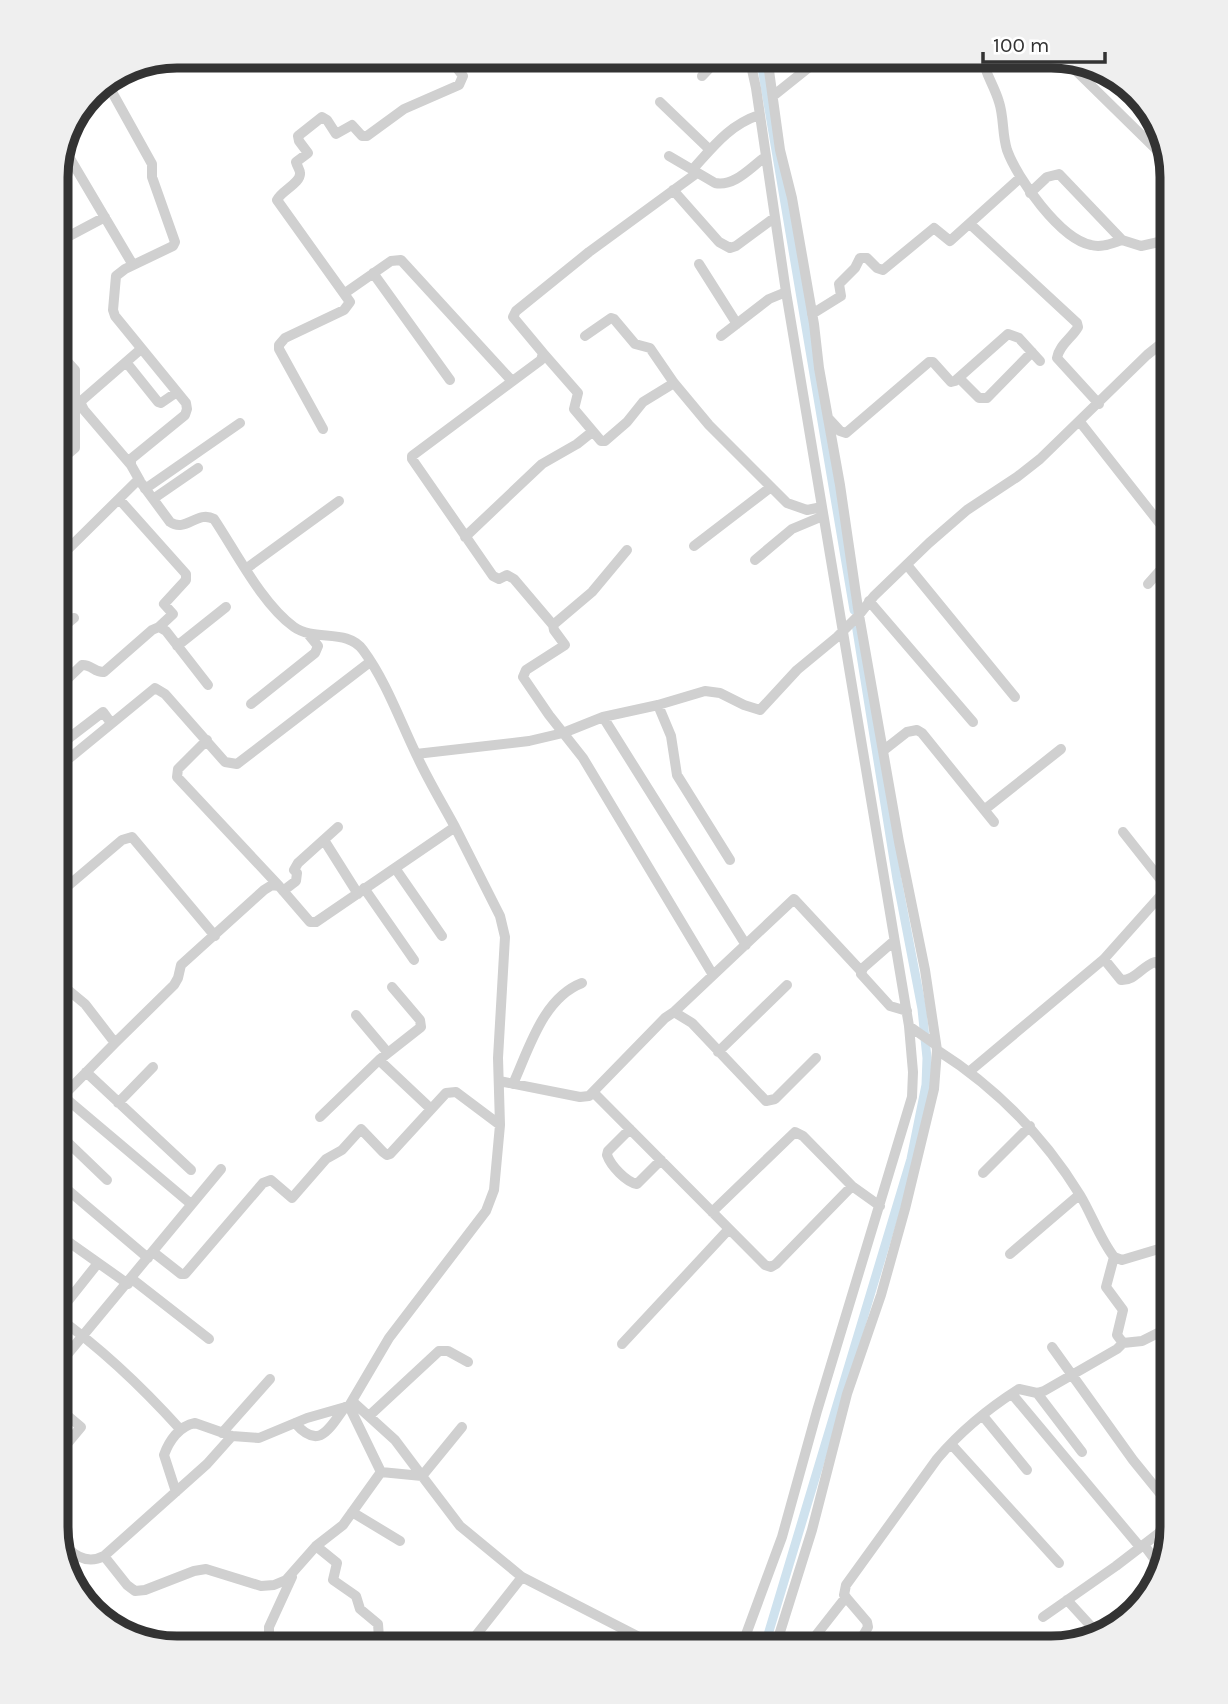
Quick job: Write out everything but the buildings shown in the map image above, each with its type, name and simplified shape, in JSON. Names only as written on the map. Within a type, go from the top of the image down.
[{"type":"street","points":[[323,429],[279,345],[285,338],[344,310],[350,302],[277,200],[280,194],[298,180],[300,173],[296,162],[308,153],[298,136],[322,117],[336,134],[352,125],[362,136],[367,136],[404,109],[460,85],[463,76],[457,68]]},
{"type":"street","points":[[702,76],[710,68]]},
{"type":"street","points":[[745,1636],[782,1537],[817,1411],[912,1097],[913,1072],[911,1028],[842,631],[752,68]]},
{"type":"street","points":[[769,68],[780,150],[792,198],[812,314],[859,615],[935,1046],[934,1089],[901,1221],[881,1295],[847,1394],[812,1530],[779,1636]]},
{"type":"street","points":[[773,96],[808,68]]},
{"type":"street","points":[[984,68],[999,100],[1006,146],[1030,193],[1062,228],[1089,245],[1104,246],[1122,240]]},
{"type":"street","points":[[1077,72],[1156,149]]},
{"type":"street","points":[[111,91],[152,164],[152,177],[175,242],[173,246],[116,276],[113,310],[141,349],[187,403],[185,415],[136,453],[131,459],[131,465]]},
{"type":"street","points":[[660,102],[710,150]]},
{"type":"street","points":[[674,383],[643,402],[627,422],[605,441],[601,441],[574,409],[578,393],[513,317],[516,311],[589,252],[673,190],[694,171],[732,127],[759,115]]},
{"type":"street","points":[[669,156],[715,183],[722,184],[732,182],[765,157]]},
{"type":"street","points":[[69,163],[133,265]]},
{"type":"street","points":[[1030,193],[1047,177],[1059,174],[1122,240],[1141,246],[1160,242]]},
{"type":"street","points":[[812,314],[841,296],[839,284],[855,268],[860,258],[867,258],[883,270],[934,229],[950,241],[1020,178]]},
{"type":"street","points":[[673,190],[719,242],[730,248],[774,218]]},
{"type":"street","points":[[68,236],[104,217]]},
{"type":"street","points":[[970,224],[1077,323],[1076,331],[1059,350],[1057,358],[1099,404]]},
{"type":"street","points":[[345,293],[391,261],[401,260],[512,381]]},
{"type":"street","points":[[699,264],[737,324]]},
{"type":"street","points":[[373,273],[450,380]]},
{"type":"street","points":[[721,336],[769,299],[786,292]]},
{"type":"street","points":[[585,336],[611,318],[614,319],[635,344],[650,348],[674,383],[727,446],[788,503],[800,509],[823,512]]},
{"type":"street","points":[[828,418],[842,432],[851,430],[929,362],[933,362],[951,382],[1008,334],[1019,338],[1040,361]]},
{"type":"street","points":[[416,754],[529,741],[563,733],[603,717],[712,690],[752,709],[760,710],[797,670],[859,615],[869,601],[967,510],[1017,477],[1080,422],[1126,374],[1160,345]]},
{"type":"street","points":[[141,349],[83,397],[80,405],[131,465],[170,522],[181,526],[202,516],[214,519],[247,568],[295,628],[309,634],[345,637],[355,641],[363,649],[500,916],[505,937],[498,1058],[500,1125],[494,1190],[486,1211],[389,1338],[349,1405],[321,1435],[308,1436],[295,1423]]},
{"type":"street","points":[[959,378],[979,398],[988,398],[1032,352]]},
{"type":"street","points":[[543,353],[541,360],[412,456],[412,459],[493,576],[499,579],[507,575],[514,579],[553,625],[565,645],[526,670],[523,677],[583,758],[713,975]]},
{"type":"street","points":[[68,362],[75,370],[75,448],[68,454]]},
{"type":"street","points":[[126,362],[158,402],[161,403],[177,392]]},
{"type":"street","points":[[1080,422],[1160,524]]},
{"type":"street","points":[[143,485],[240,424]]},
{"type":"street","points":[[465,537],[542,464],[592,432]]},
{"type":"street","points":[[153,499],[198,468]]},
{"type":"street","points":[[68,549],[135,482],[143,485]]},
{"type":"street","points":[[694,546],[771,487]]},
{"type":"street","points":[[68,677],[82,665],[88,665],[99,673],[104,672],[152,630],[159,627],[173,614],[164,604],[186,580],[186,575],[119,499]]},
{"type":"street","points":[[247,568],[339,501]]},
{"type":"street","points":[[755,560],[792,529],[823,512]]},
{"type":"street","points":[[553,625],[592,592],[627,550]]},
{"type":"street","points":[[907,565],[1015,697]]},
{"type":"street","points":[[1148,584],[1160,570]]},
{"type":"street","points":[[869,601],[973,722]]},
{"type":"street","points":[[177,646],[226,607]]},
{"type":"street","points":[[68,623],[74,618]]},
{"type":"street","points":[[159,627],[166,631],[208,685]]},
{"type":"street","points":[[251,704],[315,653],[318,646],[309,634]]},
{"type":"street","points":[[68,759],[155,688],[165,694],[225,762],[237,764],[370,662]]},
{"type":"street","points":[[658,705],[671,736],[677,775],[730,860]]},
{"type":"street","points":[[68,739],[103,712],[111,723]]},
{"type":"street","points":[[603,717],[746,945]]},
{"type":"street","points":[[884,750],[907,732],[917,730],[994,822]]},
{"type":"street","points":[[207,740],[178,769],[177,777],[310,922],[325,918],[455,827]]},
{"type":"street","points":[[984,810],[1061,749]]},
{"type":"street","points":[[281,889],[296,881],[295,870],[298,863],[338,827]]},
{"type":"street","points":[[1123,832],[1160,875]]},
{"type":"street","points":[[68,886],[122,839],[132,837],[215,936]]},
{"type":"street","points":[[324,840],[414,960]]},
{"type":"street","points":[[395,868],[442,936]]},
{"type":"street","points":[[68,1091],[174,985],[181,965],[264,890],[272,885],[281,889]]},
{"type":"street","points":[[970,1071],[1104,959],[1160,898]]},
{"type":"street","points":[[499,1081],[580,1097],[594,1093],[665,1018],[794,899],[861,971],[862,977],[884,1001],[896,1010],[906,1011]]},
{"type":"street","points":[[861,971],[894,941]]},
{"type":"street","points":[[1104,959],[1121,980],[1132,978],[1149,964],[1155,962],[1160,966]]},
{"type":"street","points":[[513,1084],[539,1027],[552,1006],[574,986],[582,983]]},
{"type":"street","points":[[718,1052],[787,985]]},
{"type":"street","points":[[320,1117],[384,1057],[418,1030],[421,1024],[392,987]]},
{"type":"street","points":[[68,990],[85,1004],[115,1043]]},
{"type":"street","points":[[674,1012],[692,1023],[766,1101],[775,1099],[816,1058]]},
{"type":"street","points":[[356,1015],[384,1057],[431,1109]]},
{"type":"street","points":[[911,1028],[990,1087],[1030,1126],[1044,1142],[1079,1195],[1114,1257],[1122,1260],[1160,1249]]},
{"type":"street","points":[[118,1103],[153,1067]]},
{"type":"street","points":[[86,1072],[191,1170]]},
{"type":"street","points":[[68,1191],[151,1255],[185,1274],[263,1183],[271,1180],[292,1198],[326,1159],[342,1150],[361,1129],[387,1155],[446,1093],[452,1091],[500,1125]]},
{"type":"street","points":[[594,1093],[758,1259],[771,1267],[852,1186]]},
{"type":"street","points":[[68,1105],[191,1204]]},
{"type":"street","points":[[983,1174],[1030,1126]]},
{"type":"street","points":[[630,1129],[608,1151],[610,1162],[629,1181],[637,1184],[661,1160]]},
{"type":"street","points":[[712,1212],[795,1132],[803,1136],[852,1186],[880,1206]]},
{"type":"street","points":[[68,1143],[107,1180]]},
{"type":"street","points":[[68,1353],[130,1282],[221,1169]]},
{"type":"street","points":[[1010,1254],[1079,1195]]},
{"type":"street","points":[[622,1344],[729,1229]]},
{"type":"street","points":[[68,1242],[209,1339]]},
{"type":"street","points":[[1114,1257],[1105,1287],[1123,1310],[1117,1335],[1122,1343]]},
{"type":"street","points":[[68,1301],[98,1263]]},
{"type":"street","points":[[68,1324],[83,1335],[158,1405],[180,1429]]},
{"type":"street","points":[[1037,1393],[1072,1376],[1117,1349],[1122,1343],[1142,1341],[1160,1332]]},
{"type":"street","points":[[1052,1347],[1160,1493]]},
{"type":"street","points":[[369,1416],[439,1351],[449,1351],[468,1362]]},
{"type":"street","points":[[71,1550],[86,1560],[96,1560],[104,1556],[207,1464],[270,1379]]},
{"type":"street","points":[[863,1636],[868,1627],[867,1622],[846,1597],[846,1585],[937,1459],[983,1416],[1012,1394],[1026,1389],[1037,1393],[1082,1452]]},
{"type":"street","points":[[1012,1394],[1154,1560]]},
{"type":"street","points":[[349,1405],[381,1472]]},
{"type":"street","points":[[176,1492],[164,1455],[180,1429],[195,1423],[227,1434],[259,1438],[349,1405],[369,1416],[406,1452],[460,1526],[522,1577],[637,1636]]},
{"type":"street","points":[[68,1416],[81,1427],[68,1443]]},
{"type":"street","points":[[983,1416],[1027,1470]]},
{"type":"street","points":[[422,1476],[462,1427]]},
{"type":"street","points":[[951,1444],[1059,1563]]},
{"type":"street","points":[[381,1472],[422,1476]]},
{"type":"street","points":[[104,1556],[127,1586],[135,1591],[206,1569],[261,1586],[274,1586],[286,1580],[316,1546],[343,1525],[381,1472]]},
{"type":"street","points":[[352,1512],[400,1541]]},
{"type":"street","points":[[1043,1617],[1160,1533]]},
{"type":"street","points":[[316,1546],[337,1563],[333,1580],[356,1596],[360,1609],[378,1624],[379,1636]]},
{"type":"street","points":[[269,1636],[269,1626],[295,1570]]},
{"type":"street","points":[[475,1636],[522,1577]]},
{"type":"street","points":[[815,1636],[846,1597]]},
{"type":"street","points":[[1067,1600],[1092,1627]]},
{"type":"waterway","points":[[762,68],[854,610]]},
{"type":"waterway","points":[[768,1636],[911,1159],[926,1085],[927,1058],[922,1009],[897,879],[856,624]]}]
